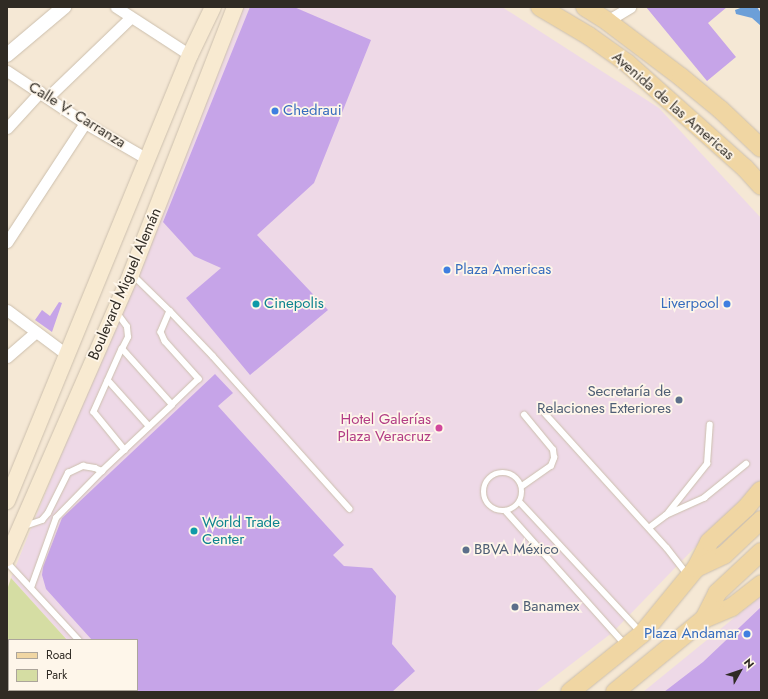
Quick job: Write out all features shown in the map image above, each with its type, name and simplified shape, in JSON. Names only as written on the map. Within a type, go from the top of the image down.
[{"type":"main road","name":"Boulevard Miguel Alemán","points":[[7,501],[10,485],[190,55],[213,7]]},
{"type":"main road","name":"Boulevard Miguel Alemán","points":[[7,558],[131,274],[235,7]]},
{"type":"main road","name":"Avenida de las Americas","points":[[540,7],[589,36],[627,63],[745,168],[761,186]]},
{"type":"main road","name":"Avenida de las Americas","points":[[588,8],[681,77],[721,110],[761,148]]},
{"type":"main road","points":[[665,97],[681,77]]},
{"type":"main road","points":[[570,692],[642,634],[693,572],[709,542],[746,508],[761,490]]},
{"type":"main road","points":[[693,572],[724,555],[761,520]]},
{"type":"main road","points":[[704,620],[717,593],[761,552]]},
{"type":"main road","points":[[615,692],[704,620],[732,607],[761,584]]},
{"type":"street","points":[[7,55],[64,7]]},
{"type":"street","points":[[116,7],[190,55]]},
{"type":"street","points":[[607,21],[630,7]]},
{"type":"street","points":[[7,128],[131,17]]},
{"type":"street","name":"Calle V. Carranza","points":[[7,71],[85,123],[147,159]]},
{"type":"street","points":[[7,242],[85,123]]},
{"type":"street","points":[[7,310],[35,333],[66,354]]},
{"type":"street","points":[[7,357],[35,333]]},
{"type":"lane","points":[[131,274],[170,311],[350,509]]},
{"type":"lane","points":[[115,311],[127,327],[128,337],[94,412],[125,450]]},
{"type":"lane","points":[[31,588],[56,518],[102,471],[199,379],[165,341],[161,332],[170,311]]},
{"type":"lane","points":[[122,349],[172,405]]},
{"type":"lane","points":[[108,380],[149,426]]},
{"type":"lane","points":[[544,412],[649,528],[693,572]]},
{"type":"lane","points":[[522,486],[551,466],[554,458],[553,450],[524,415]]},
{"type":"lane","points":[[666,515],[707,464],[710,425]]},
{"type":"lane","points":[[649,528],[666,515],[704,498],[746,464]]},
{"type":"lane","points":[[21,527],[42,520],[48,513],[68,473],[83,466],[102,471]]},
{"type":"lane","points":[[506,473],[516,478],[522,486],[523,492],[520,502],[516,507],[506,511],[496,510],[487,503],[484,492],[487,482],[495,475],[506,473]]},
{"type":"lane","points":[[520,502],[642,634]]},
{"type":"lane","points":[[506,511],[627,647]]},
{"type":"lane","points":[[7,562],[78,639]]},
{"type":"shaded area","points":[[242,7],[502,7],[659,108],[761,218],[761,479],[613,632],[535,692],[113,692],[138,691],[138,639],[66,639],[11,578]]},
{"type":"shaded area","name":"Plaza Andamar","points":[[761,596],[761,692],[643,692]]},
{"type":"green space","points":[[11,578],[66,639],[8,639],[8,691],[113,692],[7,692],[7,590]]},
{"type":"water","points":[[743,7],[757,7],[761,13],[761,26],[752,18],[736,14],[735,10]]},
{"type":"building","name":"Chedraui","points":[[250,7],[294,7],[371,40],[314,183],[257,235],[328,310],[250,375],[186,298],[221,268],[194,256],[163,222]]},
{"type":"building","points":[[646,7],[727,7],[708,23],[736,57],[707,81]]},
{"type":"building","points":[[59,302],[62,303],[52,332],[35,320],[42,310],[50,316]]},
{"type":"building","name":"World Trade Center","points":[[215,374],[233,393],[218,406],[344,545],[333,555],[344,566],[372,568],[396,596],[392,644],[415,671],[392,692],[137,692],[138,639],[91,639],[46,589],[42,575],[43,567],[62,518]]},
{"type":"building","name":"Plaza Andamar","points":[[761,607],[761,692],[664,692],[703,662]]},
{"type":"place","name":"Chedraui","points":[[275,111]]},
{"type":"place","name":"Plaza Americas","points":[[447,270]]},
{"type":"place","name":"Cinepolis","points":[[256,304]]},
{"type":"place","name":"Liverpool","points":[[727,304]]},
{"type":"place","name":"Secretaría de Relaciones Exteriores","points":[[679,400]]},
{"type":"place","name":"Hotel Galerías Plaza Veracruz","points":[[439,428]]},
{"type":"place","name":"World Trade Center","points":[[194,531]]},
{"type":"place","name":"BBVA México","points":[[466,550]]},
{"type":"place","name":"Banamex","points":[[515,607]]},
{"type":"place","name":"Plaza Andamar","points":[[747,634]]}]
